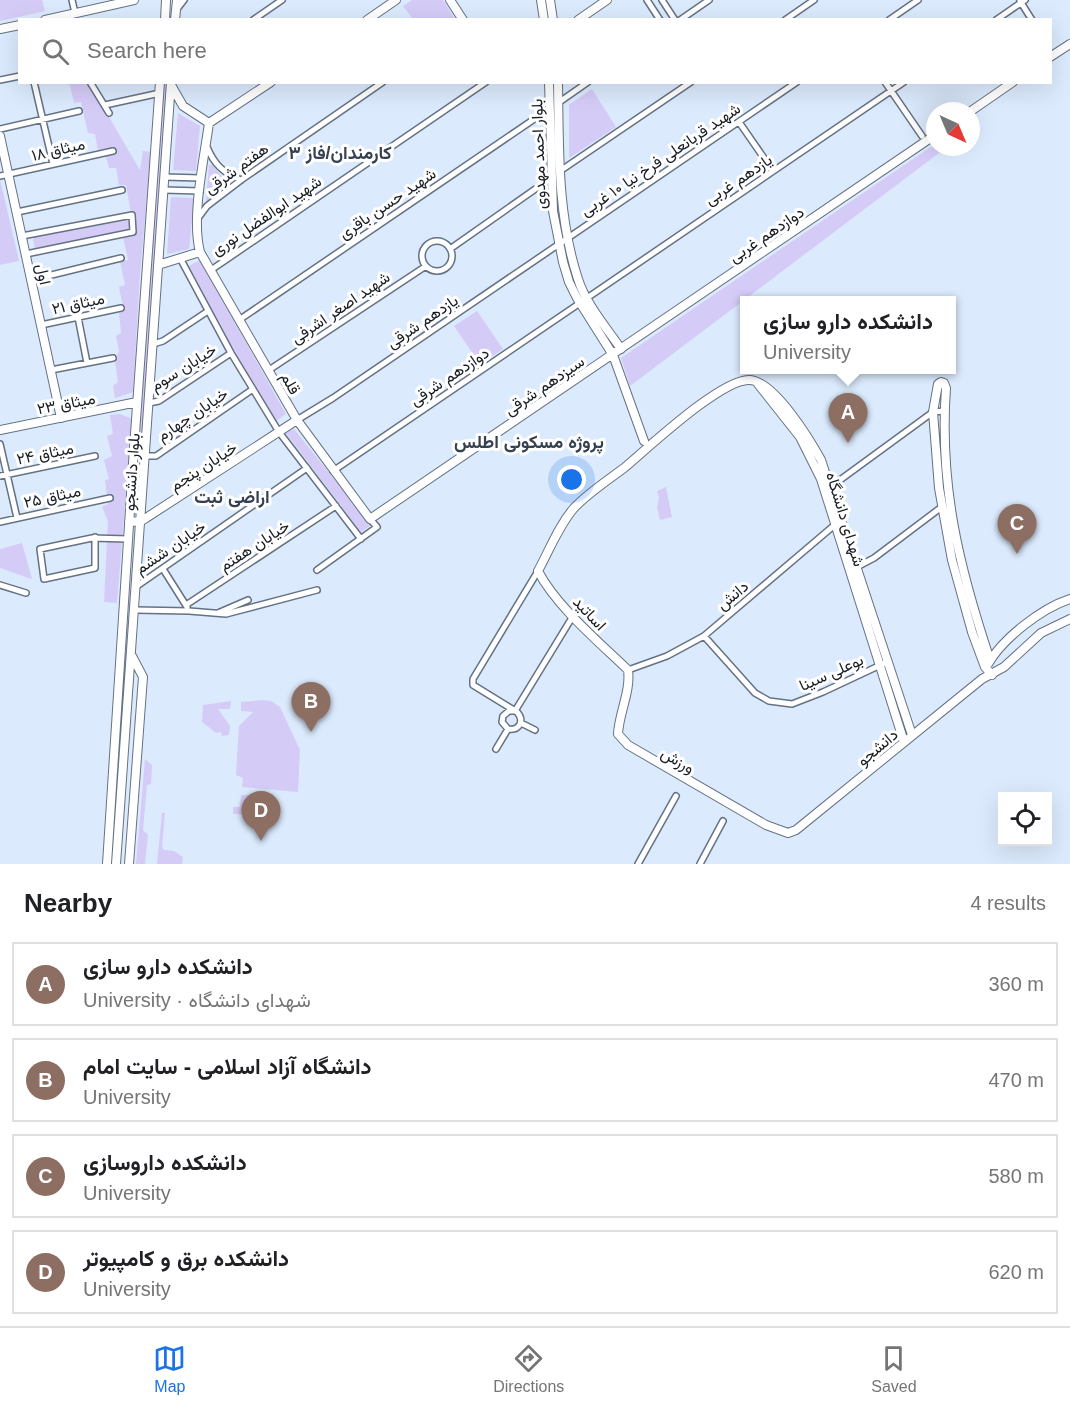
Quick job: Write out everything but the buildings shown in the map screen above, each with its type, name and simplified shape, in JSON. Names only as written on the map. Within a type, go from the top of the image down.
[{"type":"street","points":[[72,0],[75,13]]},
{"type":"street","points":[[54,18],[134,0]]},
{"type":"street","points":[[165,18],[166,0]]},
{"type":"street","points":[[176,18],[177,0]]},
{"type":"street","points":[[176,10],[184,0]]},
{"type":"street","points":[[256,18],[282,0]]},
{"type":"street","points":[[370,18],[396,0]]},
{"type":"street","points":[[450,0],[462,18]]},
{"type":"street","points":[[541,0],[544,18]]},
{"type":"street","points":[[550,0],[553,18]]},
{"type":"street","points":[[647,0],[659,18]]},
{"type":"street","points":[[662,0],[674,18]]},
{"type":"street","points":[[684,18],[709,0]]},
{"type":"street","points":[[788,18],[814,0]]},
{"type":"street","points":[[892,18],[918,0]]},
{"type":"street","points":[[581,18],[604,1]]},
{"type":"street","points":[[999,18],[1022,1],[1031,18]]},
{"type":"street","points":[[0,29],[18,25]]},
{"type":"street","points":[[1052,52],[1070,44]]},
{"type":"street","points":[[0,80],[18,76]]},
{"type":"street","points":[[34,84],[52,164]]},
{"type":"street","points":[[91,84],[109,113]]},
{"type":"street","name":"بلوار دانشجو","points":[[107,864],[160,84]]},
{"type":"street","name":"بلوار دانشجو","points":[[116,864],[171,84]]},
{"type":"street","points":[[172,84],[183,106],[209,123]]},
{"type":"street","points":[[158,265],[200,252],[197,240],[198,218],[209,123],[268,84]]},
{"type":"street","name":"هفتم شرقی","points":[[198,218],[207,206],[240,180],[380,84]]},
{"type":"street","name":"شهید ابوالفضل نوری","points":[[211,270],[483,84]]},
{"type":"street","name":"بلوار احمد مهدوی","points":[[549,84],[553,211],[569,282],[613,355],[644,441]]},
{"type":"street","name":"بلوار احمد مهدوی","points":[[558,84],[562,210],[568,238],[578,279],[621,349]]},
{"type":"street","points":[[558,103],[585,84]]},
{"type":"street","points":[[560,171],[688,84]]},
{"type":"street","name":"شهید قربانعلی فرخ نیا ۱۰ غربی","points":[[560,243],[794,84]]},
{"type":"street","points":[[886,84],[922,136]]},
{"type":"street","name":"یازدهم غربی","points":[[588,298],[901,84]]},
{"type":"street","points":[[980,105],[1010,84]]},
{"type":"street","points":[[105,105],[160,93]]},
{"type":"street","name":"شهید حسن باقری","points":[[240,320],[549,109]]},
{"type":"street","points":[[0,129],[79,111]]},
{"type":"street","points":[[739,122],[773,171]]},
{"type":"street","name":"اول","points":[[0,136],[4,175],[22,236],[61,418]]},
{"type":"street","name":"دوازدهم غربی","points":[[613,355],[926,141]]},
{"type":"street","points":[[206,145],[221,170],[240,180]]},
{"type":"street","name":"میثاق ۱۸","points":[[4,175],[113,151]]},
{"type":"street","points":[[165,177],[201,178]]},
{"type":"street","points":[[450,249],[551,178]]},
{"type":"street","points":[[16,212],[122,190]]},
{"type":"street","points":[[164,190],[200,191]]},
{"type":"street","points":[[22,236],[132,215],[133,232],[26,254]]},
{"type":"street","points":[[441,242],[450,249],[451,260],[447,266],[436,270],[426,266],[423,251],[430,243],[441,242]]},
{"type":"street","name":"یازدهم شرقی","points":[[297,420],[560,243]]},
{"type":"street","name":"قلم","points":[[200,252],[297,420],[370,519]]},
{"type":"street","points":[[31,280],[121,258]]},
{"type":"street","points":[[180,258],[231,352],[279,432],[361,539]]},
{"type":"street","name":"شهید اصغر اشرفی","points":[[268,370],[426,266]]},
{"type":"street","name":"دوازدهم شرقی","points":[[333,471],[580,303]]},
{"type":"street","name":"میثاق ۲۱","points":[[41,325],[121,308]]},
{"type":"street","points":[[153,344],[163,341],[208,311]]},
{"type":"street","points":[[78,317],[87,363]]},
{"type":"street","name":"خیابان سوم","points":[[149,403],[159,401],[231,352]]},
{"type":"street","name":"سیزدهم شرقی","points":[[370,519],[613,355]]},
{"type":"street","points":[[51,370],[113,358]]},
{"type":"street","name":"شهدای دانشگاه","points":[[538,571],[575,507],[716,394],[733,384],[750,380],[758,382],[800,437],[827,489],[852,568],[912,735]]},
{"type":"street","points":[[940,450],[933,412],[938,384],[941,382],[946,388],[939,489],[946,505],[952,560],[966,612],[992,675]]},
{"type":"street","name":"خیابان چهارم","points":[[145,456],[156,456],[253,389]]},
{"type":"street","name":"میثاق ۲۳","points":[[0,430],[137,402]]},
{"type":"street","points":[[827,489],[933,412],[944,411]]},
{"type":"street","name":"خیابان پنجم","points":[[141,521],[297,420]]},
{"type":"street","points":[[0,444],[17,518]]},
{"type":"street","name":"میثاق ۲۴","points":[[0,476],[95,456]]},
{"type":"street","name":"خیابان ششم","points":[[137,586],[307,468]]},
{"type":"street","name":"میثاق ۲۵","points":[[0,522],[110,498]]},
{"type":"street","points":[[852,568],[874,558],[946,505]]},
{"type":"street","name":"خیابان هفتم","points":[[188,608],[336,506]]},
{"type":"street","points":[[316,570],[377,527],[370,519]]},
{"type":"street","points":[[129,522],[141,521]]},
{"type":"street","name":"دانش","points":[[628,670],[667,656],[704,636],[837,523]]},
{"type":"street","points":[[95,537],[95,568],[44,579],[40,549],[95,537],[128,539]]},
{"type":"street","name":"شهدای دانشگاه","points":[[852,568],[879,666],[904,742]]},
{"type":"street","points":[[163,569],[188,608]]},
{"type":"street","points":[[515,711],[506,712],[503,717],[502,723],[508,729],[516,729],[521,723],[520,716],[515,711],[473,685],[473,679],[538,571]]},
{"type":"street","name":"اساتید","points":[[538,571],[573,616],[628,670]]},
{"type":"street","points":[[0,585],[26,593]]},
{"type":"street","points":[[135,610],[188,608],[225,614],[317,590]]},
{"type":"street","points":[[982,679],[988,664],[1020,629],[1049,608],[1070,599]]},
{"type":"street","points":[[216,613],[248,600]]},
{"type":"street","points":[[515,711],[573,616]]},
{"type":"street","points":[[982,679],[1004,667],[1041,633],[1070,619]]},
{"type":"street","points":[[122,628],[134,629]]},
{"type":"street","name":"بوعلی سینا","points":[[704,636],[755,693],[769,701],[792,704],[887,662]]},
{"type":"street","points":[[129,864],[143,676],[132,657]]},
{"type":"street","name":"ورزش","points":[[628,670],[629,679],[618,721],[618,734],[628,746],[766,825],[788,833]]},
{"type":"street","name":"دانشجو","points":[[788,833],[796,830],[982,679]]},
{"type":"street","points":[[521,723],[535,730]]},
{"type":"street","points":[[496,749],[508,729]]},
{"type":"street","points":[[638,864],[676,796]]},
{"type":"street","points":[[700,864],[723,821]]},
{"type":"shaded area","points":[[0,0],[42,0],[45,11],[0,21]]},
{"type":"shaded area","points":[[412,0],[443,0],[454,18],[412,18],[403,6]]},
{"type":"shaded area","points":[[66,84],[90,84],[140,170],[143,151],[151,152],[140,274],[133,392],[115,398],[113,386],[118,382],[115,361],[119,351],[116,336],[121,333],[119,313],[124,311],[119,287],[125,285],[120,262],[128,260],[123,237],[134,231],[126,185],[119,185],[116,168],[109,168],[104,149],[98,150],[95,134],[88,133],[81,102],[74,103],[70,85]]},
{"type":"shaded area","points":[[164,84],[167,84],[137,515],[134,515]]},
{"type":"shaded area","points":[[592,89],[616,127],[569,158],[569,105]]},
{"type":"shaded area","points":[[178,113],[200,126],[196,171],[173,170]]},
{"type":"shaded area","points":[[926,150],[926,156],[935,156],[749,296],[740,296],[740,303],[630,386],[621,358]]},
{"type":"shaded area","points":[[209,165],[212,165],[223,178],[231,182],[231,185],[208,202],[206,201]]},
{"type":"shaded area","points":[[0,179],[19,261],[0,265]]},
{"type":"shaded area","points":[[171,197],[194,198],[189,249],[167,254]]},
{"type":"shaded area","points":[[128,219],[131,229],[35,250],[33,237]]},
{"type":"shaded area","points":[[200,260],[286,414],[276,421],[257,392],[189,266]]},
{"type":"shaded area","points":[[477,311],[503,349],[480,364],[454,326]]},
{"type":"shaded area","points":[[120,414],[132,419],[117,603],[104,602],[108,521],[102,507],[108,504],[105,480],[109,479],[104,460],[112,456],[107,436],[113,434],[110,415]]},
{"type":"shaded area","points":[[294,429],[371,525],[361,532],[286,433]]},
{"type":"shaded area","points":[[666,487],[672,517],[660,520],[657,491]]},
{"type":"shaded area","points":[[22,543],[32,579],[0,568],[0,549]]},
{"type":"shaded area","points":[[231,701],[230,709],[218,709],[230,726],[229,735],[222,736],[221,732],[216,733],[202,722],[203,705]]},
{"type":"shaded area","points":[[271,701],[280,707],[300,750],[298,792],[242,787],[243,778],[236,775],[239,726],[253,712],[241,711],[241,702]]},
{"type":"shaded area","points":[[145,759],[152,765],[151,784],[147,785],[143,830],[148,835],[145,864],[136,864]]},
{"type":"shaded area","points":[[241,795],[257,796],[261,801],[262,810],[254,810],[253,815],[233,814],[233,807],[240,807]]},
{"type":"shaded area","points":[[162,813],[165,813],[162,847],[164,850],[174,851],[183,857],[182,864],[157,864]]},
{"type":"place","name":"دانشکده دارو سازی","points":[[848,443]]},
{"type":"place","name":"دانشکده داروسازی","points":[[1017,554]]},
{"type":"place","name":"دانشگاه آزاد اسلامی - سایت امام","points":[[311,732]]},
{"type":"place","name":"دانشکده برق و کامپیوتر","points":[[261,841]]},
{"type":"district","name":"کارمندان/فاز ۳","points":[[340,153]]},
{"type":"district","name":"پروژه مسکونی اطلس","points":[[529,442]]},
{"type":"district","name":"اراضی ثبت","points":[[232,497]]}]
